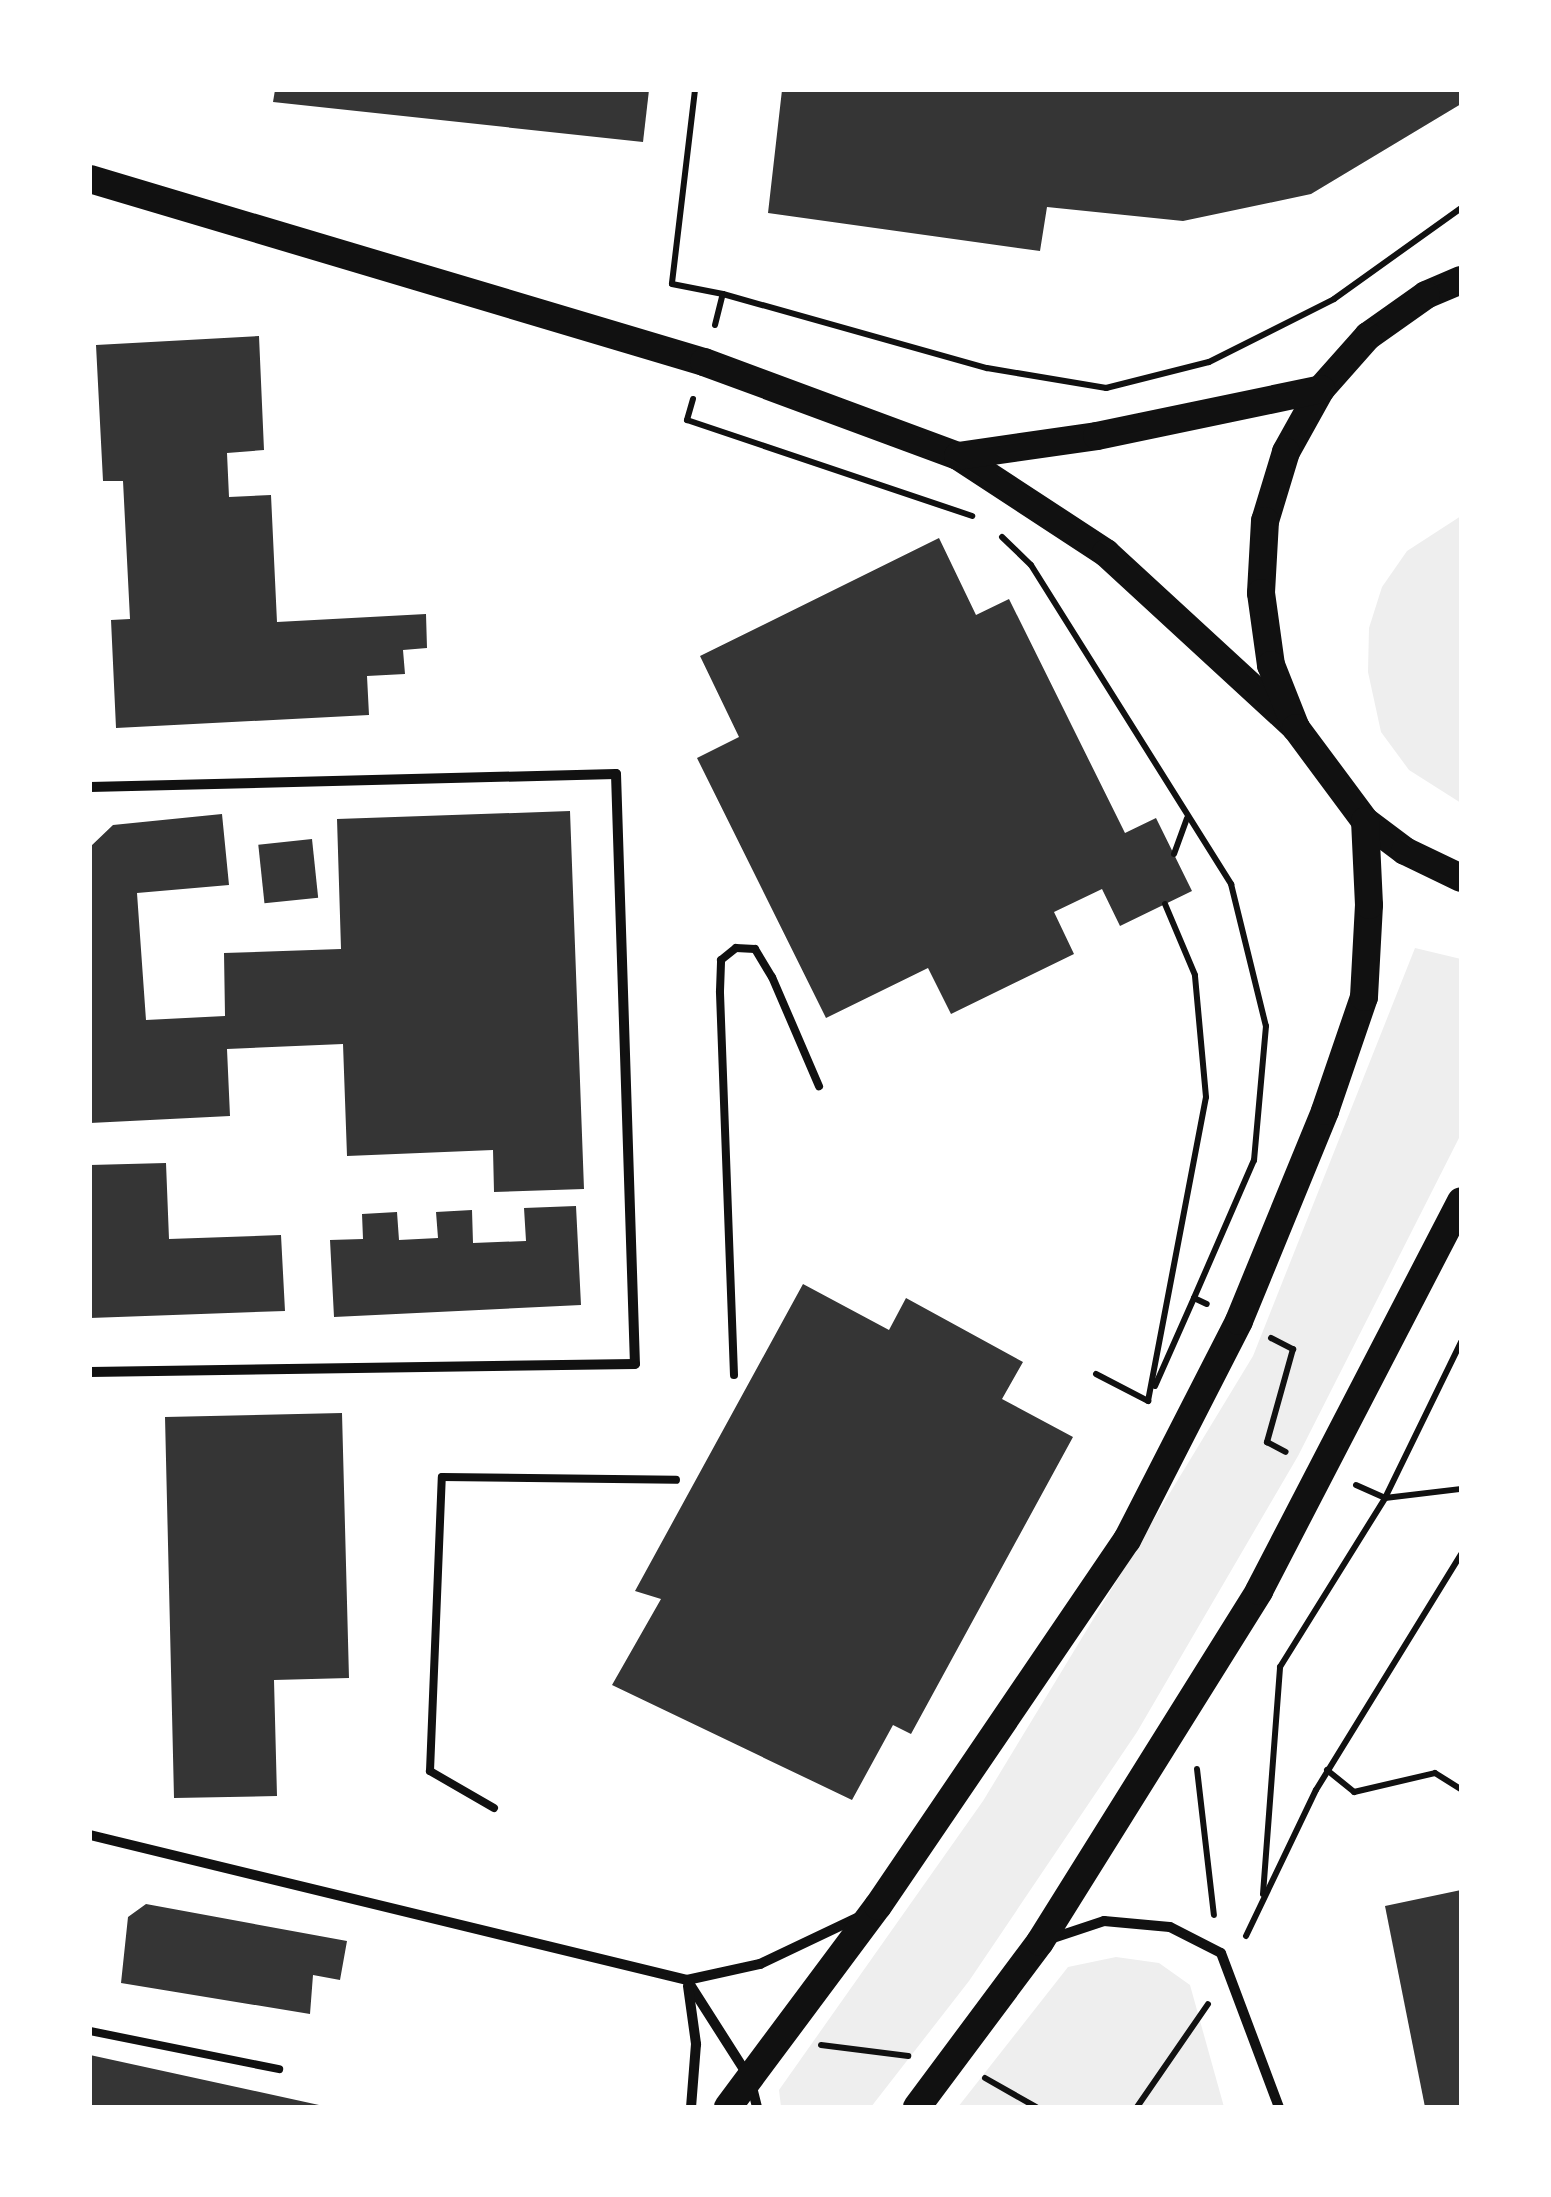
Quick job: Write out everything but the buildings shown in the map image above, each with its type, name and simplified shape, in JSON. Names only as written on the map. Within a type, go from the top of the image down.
[{"type":"highway","points":[[90,179],[704,362],[958,456],[1106,552],[1296,728],[1364,821],[1404,851],[1461,878]]},
{"type":"highway","points":[[1296,728],[1266,629],[1260,593],[1265,521],[1286,452],[1321,388],[1368,336],[1426,295],[1461,261]]},
{"type":"highway","points":[[1426,295],[1461,280]]},
{"type":"highway","points":[[958,456],[1096,436],[1321,388]]},
{"type":"highway","points":[[728,2107],[878,1906],[1127,1540],[1238,1321],[1326,1111],[1364,997],[1369,905],[1364,821]]},
{"type":"highway","points":[[917,2107],[1040,1942],[1259,1591],[1461,1201]]},
{"type":"street","points":[[90,787],[616,774],[635,1364],[90,1372]]},
{"type":"street","points":[[90,1835],[687,1980],[760,1964],[812,1944],[878,1906]]},
{"type":"street","points":[[1040,1942],[1104,1922],[1170,1928],[1221,1953],[1279,2107]]},
{"type":"street","points":[[687,1980],[750,2079],[757,2107]]},
{"type":"street","points":[[687,1980],[696,2044],[690,2107]]},
{"type":"lane","points":[[734,1375],[720,991],[721,960],[736,948],[755,949],[764,963],[819,1086]]},
{"type":"lane","points":[[494,1808],[430,1771],[442,1477],[676,1480]]},
{"type":"lane","points":[[90,2031],[280,2069]]},
{"type":"path","points":[[695,90],[672,284],[724,294],[987,368],[1106,388],[1209,362],[1334,299],[1461,208]]},
{"type":"path","points":[[724,294],[686,420],[985,520]]},
{"type":"path","points":[[996,532],[1030,565],[1231,884],[1266,1026],[1254,1160],[1148,1401]]},
{"type":"path","points":[[1174,854],[1188,816]]},
{"type":"path","points":[[1148,1401],[1206,1098],[1195,975],[1165,904]]},
{"type":"path","points":[[1194,1298],[1292,1349],[1266,1442],[1385,1498],[1461,1489]]},
{"type":"path","points":[[1263,1900],[1280,1666],[1385,1498],[1461,1342]]},
{"type":"path","points":[[1096,1374],[1148,1401]]},
{"type":"path","points":[[1137,2107],[1228,1975],[1327,1770],[1461,1554]]},
{"type":"path","points":[[1198,1750],[1195,1790],[1221,1953]]},
{"type":"path","points":[[1327,1770],[1354,1792],[1434,1773],[1461,1789]]},
{"type":"path","points":[[790,2027],[816,2045],[954,2060],[1036,2107]]},
{"type":"shaded area","points":[[1461,516],[1461,803],[1409,770],[1381,732],[1368,672],[1369,628],[1382,587],[1407,551]]},
{"type":"shaded area","points":[[1415,948],[1461,959],[1461,1134],[1298,1456],[1137,1732],[969,1981],[871,2107],[781,2107],[779,2090],[983,1801],[1253,1356]]},
{"type":"shaded area","points":[[1116,1957],[1159,1963],[1190,1985],[1224,2107],[958,2107],[1068,1967]]}]
